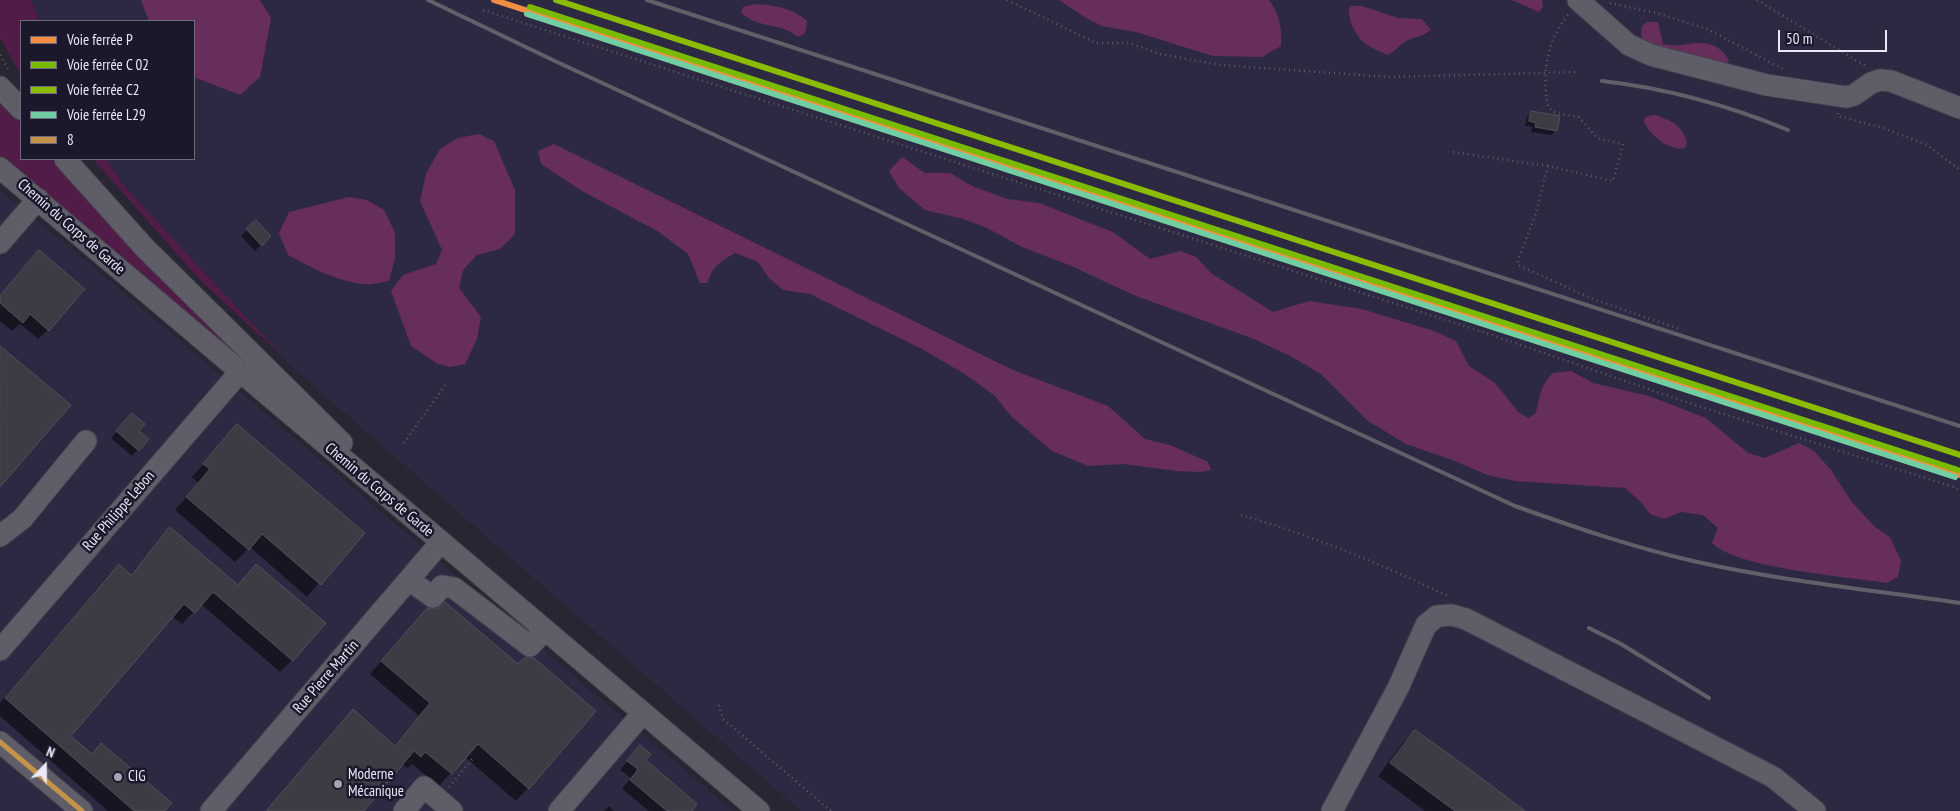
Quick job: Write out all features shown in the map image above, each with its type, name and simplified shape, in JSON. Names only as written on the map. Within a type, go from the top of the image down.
[{"type":"street","points":[[1578,0],[1628,45],[1651,54],[1767,85],[1835,96],[1854,95],[1871,83],[1880,80],[1891,81],[1960,108]]},
{"type":"street","points":[[2,87],[20,108]]},
{"type":"street","points":[[66,160],[144,247],[441,542]]},
{"type":"street","name":"Chemin du Corps de Garde","points":[[0,168],[544,631],[759,811]]},
{"type":"street","points":[[0,244],[38,199]]},
{"type":"street","name":"Rue Philippe Lebon","points":[[0,650],[240,372]]},
{"type":"street","points":[[0,536],[22,519],[86,441]]},
{"type":"street","name":"Rue Pierre Martin","points":[[211,811],[441,542]]},
{"type":"street","points":[[409,580],[433,597],[442,586],[454,588],[530,646],[544,631]]},
{"type":"street","points":[[1332,811],[1398,688],[1426,625],[1438,616],[1452,615],[1466,619],[1773,777],[1815,811]]},
{"type":"street","points":[[558,811],[642,714]]},
{"type":"street","points":[[0,742],[82,811]]},
{"type":"street","points":[[404,811],[424,787],[445,805]]},
{"type":"path","points":[[1006,0],[1096,43],[1129,43],[1174,57],[1221,65],[1389,77],[1576,72]]},
{"type":"path","points":[[1453,152],[1548,166],[1613,180],[1622,144],[1597,138],[1579,117],[1552,111],[1548,107],[1545,72],[1556,30],[1578,0]]},
{"type":"path","points":[[1757,0],[1891,81]]},
{"type":"path","points":[[1607,2],[1660,14],[1707,29],[1784,69]]},
{"type":"path","points":[[483,10],[1474,329],[1686,402],[1813,441],[1954,487],[1960,491]]},
{"type":"path","points":[[1835,96],[1838,116],[1883,128],[1927,145],[1960,170]]},
{"type":"path","points":[[1548,166],[1535,216],[1518,260],[1518,266],[1593,299],[1679,328]]},
{"type":"path","points":[[404,443],[446,384]]},
{"type":"path","points":[[719,705],[723,719],[831,811]]},
{"type":"path","points":[[445,805],[474,757]]},
{"type":"shaded area","points":[[0,0],[31,0],[39,20],[20,20],[20,73],[0,38]]},
{"type":"shaded area","points":[[31,0],[1960,0],[1960,811],[801,811],[293,368],[125,187],[107,160],[195,160],[195,20],[39,20]]},
{"type":"shaded area","points":[[141,0],[260,0],[271,18],[260,77],[240,95],[195,77],[195,20],[149,20]]},
{"type":"shaded area","points":[[1059,0],[1269,0],[1280,22],[1281,46],[1262,57],[1213,56],[1136,32],[1102,26]]},
{"type":"shaded area","points":[[1512,0],[1542,0],[1543,7],[1539,12]]},
{"type":"shaded area","points":[[755,4],[776,6],[796,13],[807,21],[805,33],[798,37],[788,30],[750,19],[741,12],[743,7]]},
{"type":"shaded area","points":[[1350,6],[1362,6],[1398,18],[1422,19],[1431,30],[1406,41],[1387,55],[1362,41],[1353,27],[1349,15]]},
{"type":"shaded area","points":[[1647,22],[1658,22],[1663,44],[1707,43],[1722,51],[1729,60],[1727,65],[1651,47],[1641,37],[1642,26]]},
{"type":"shaded area","points":[[0,100],[20,123],[20,160],[53,160],[78,189],[259,371],[255,376],[0,158]]},
{"type":"shaded area","points":[[1655,115],[1679,127],[1687,142],[1685,148],[1667,145],[1651,132],[1644,122],[1645,117]]},
{"type":"shaded area","points":[[479,134],[494,141],[515,190],[515,234],[500,249],[477,255],[463,270],[459,288],[481,317],[477,339],[465,364],[450,367],[436,363],[411,346],[391,291],[403,275],[436,264],[442,250],[420,201],[426,174],[440,149],[458,138]]},
{"type":"shaded area","points":[[554,144],[1013,370],[1108,406],[1145,439],[1170,445],[1208,462],[1211,470],[1200,472],[1177,471],[1123,464],[1088,466],[1052,451],[1011,416],[994,395],[963,373],[922,349],[810,294],[783,290],[769,278],[758,262],[735,253],[714,269],[708,283],[700,283],[688,254],[659,232],[582,191],[541,164],[538,151]]},
{"type":"shaded area","points":[[902,157],[925,173],[950,173],[972,186],[1007,199],[1039,203],[1113,232],[1150,259],[1180,251],[1196,257],[1211,273],[1273,312],[1309,301],[1362,309],[1434,331],[1456,341],[1469,366],[1495,383],[1518,412],[1529,418],[1536,413],[1541,392],[1549,377],[1553,373],[1571,371],[1593,383],[1649,396],[1706,418],[1748,453],[1765,458],[1799,443],[1814,451],[1831,470],[1851,501],[1875,527],[1890,537],[1901,561],[1898,577],[1887,583],[1794,570],[1744,559],[1725,552],[1712,543],[1718,528],[1703,515],[1681,512],[1664,519],[1650,514],[1641,502],[1625,488],[1515,481],[1487,475],[1455,461],[1406,444],[1368,421],[1321,374],[1292,357],[1254,339],[1136,296],[1069,265],[1022,247],[987,228],[963,219],[925,210],[899,188],[889,171]]},
{"type":"shaded area","points":[[94,160],[107,160],[125,187],[282,356],[200,280]]},
{"type":"shaded area","points":[[0,191],[66,244],[733,811],[0,811]]},
{"type":"shaded area","points":[[349,197],[367,200],[384,210],[395,233],[395,259],[389,281],[369,284],[346,281],[326,274],[288,255],[279,233],[289,212]]},
{"type":"building","points":[[1531,111],[1560,116],[1557,131],[1535,127],[1536,123],[1529,121]]},
{"type":"building","points":[[256,220],[271,236],[262,246],[246,229]]},
{"type":"building","points":[[39,250],[85,289],[49,331],[30,314],[23,323],[0,303],[0,296]]},
{"type":"building","points":[[0,346],[71,405],[0,487]]},
{"type":"building","points":[[132,413],[145,424],[139,431],[149,439],[139,451],[116,431]]},
{"type":"building","points":[[237,424],[365,533],[321,585],[262,534],[249,550],[186,497],[210,469],[203,464]]},
{"type":"building","points":[[170,527],[238,585],[256,564],[326,623],[293,661],[213,592],[195,613],[184,604],[71,736],[92,754],[101,743],[172,803],[165,811],[138,811],[133,810],[5,698],[119,564],[131,575]]},
{"type":"building","points":[[445,602],[518,664],[525,657],[534,658],[596,711],[529,789],[478,744],[452,774],[425,752],[421,757],[414,751],[364,811],[266,811],[353,709],[395,746],[430,703],[381,661],[427,608],[437,609]]},
{"type":"building","points":[[1415,730],[1525,811],[1455,811],[1390,763]]},
{"type":"building","points":[[640,745],[651,754],[646,760],[697,804],[692,811],[667,811],[630,780],[638,769],[627,761]]},
{"type":"railway","points":[[428,0],[557,62],[1515,506],[1625,543],[1693,561],[1793,580],[1960,603]]},
{"type":"railway","points":[[647,0],[1960,426]]},
{"type":"railway","points":[[1602,81],[1649,88],[1697,99],[1743,113],[1788,130]]},
{"type":"railway","points":[[1589,628],[1621,644],[1709,698]]},
{"type":"rail line","name":"P","points":[[494,0],[1960,475]]},
{"type":"rail line","name":"C2","points":[[556,0],[1960,455]]},
{"type":"rail line","name":"L29","points":[[527,14],[1955,477]]},
{"type":"transit line","points":[[530,7],[1958,470]]},
{"type":"transit line","name":"8","points":[[0,742],[82,811]]},
{"type":"place","name":"CIG","points":[[118,777]]},
{"type":"place","name":"Moderne Mécanique","points":[[338,784]]}]
